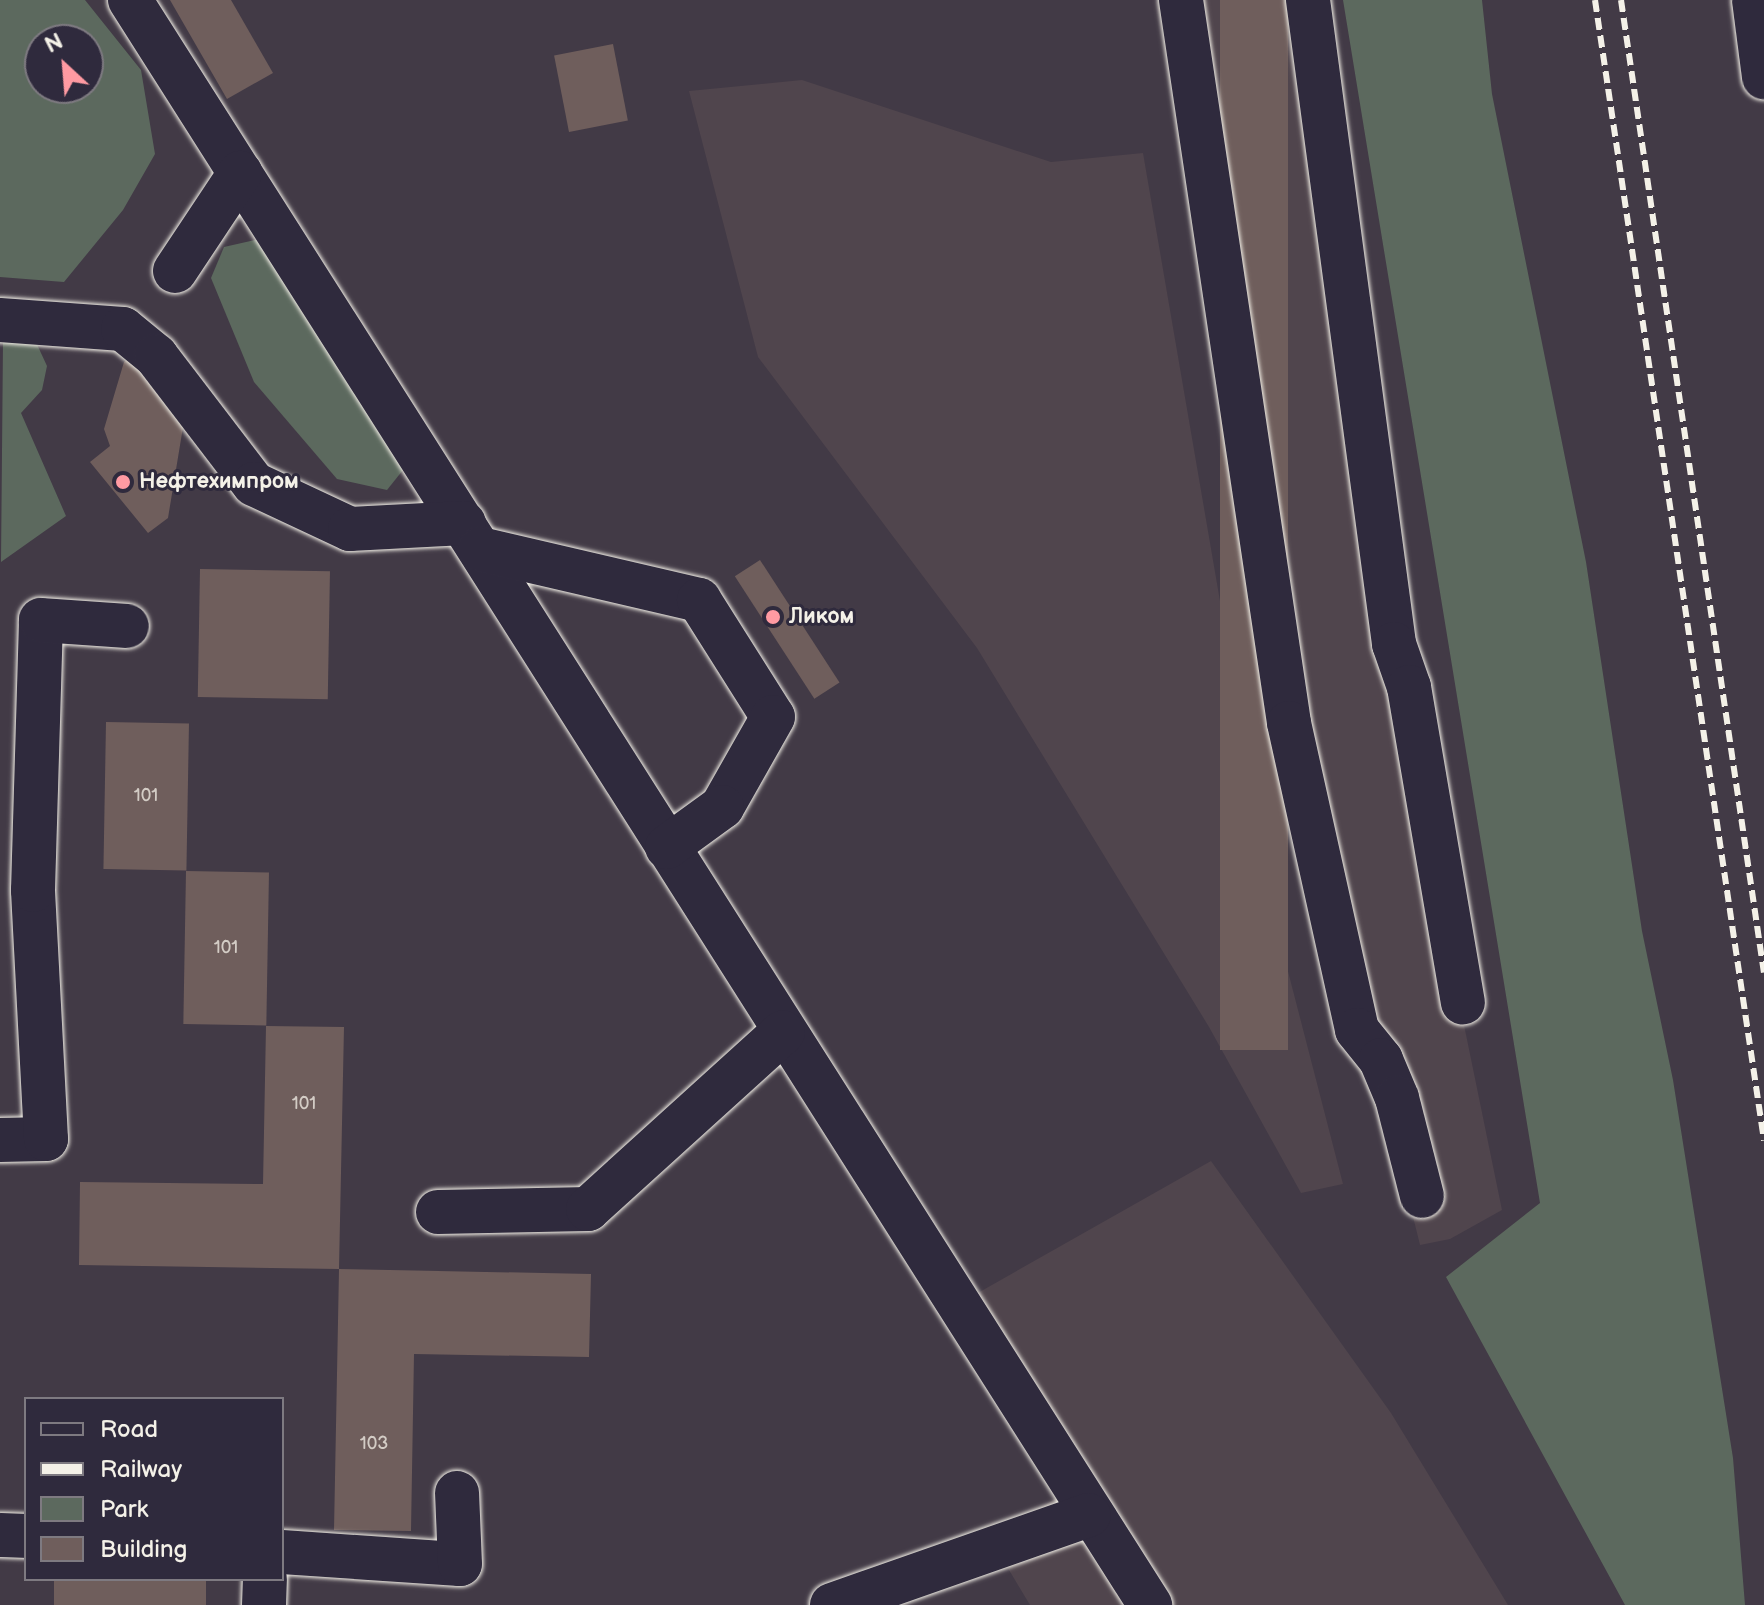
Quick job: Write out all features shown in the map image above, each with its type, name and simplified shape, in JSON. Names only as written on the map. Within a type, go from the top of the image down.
[{"type":"lane","points":[[130,0],[1089,1515],[1150,1605]]},
{"type":"lane","points":[[1181,0],[1289,723],[1357,1030],[1381,1060],[1397,1098],[1422,1196]]},
{"type":"lane","points":[[1308,0],[1394,644],[1409,687],[1463,1002]]},
{"type":"lane","points":[[1754,0],[1764,77]]},
{"type":"lane","points":[[175,271],[240,173]]},
{"type":"lane","points":[[0,320],[123,329],[156,356],[254,484],[350,529],[472,536],[699,600],[773,717],[722,807],[667,847]]},
{"type":"lane","points":[[0,1140],[46,1139],[33,890],[41,620],[127,626]]},
{"type":"lane","points":[[438,1212],[588,1209],[783,1032]]},
{"type":"lane","points":[[284,1552],[460,1564],[457,1493]]},
{"type":"lane","points":[[832,1605],[1089,1515]]},
{"type":"lane","points":[[0,1535],[24,1536]]},
{"type":"lane","points":[[264,1605],[265,1581]]},
{"type":"shaded area","points":[[1168,0],[1291,0],[1393,679],[1502,1210],[1450,1239],[1420,1245],[1384,1099]]},
{"type":"shaded area","points":[[802,80],[1051,162],[1143,153],[1275,921],[1343,1184],[1301,1193],[1209,1027],[977,648],[758,357],[689,91]]},
{"type":"shaded area","points":[[1211,1161],[1391,1413],[1508,1605],[1030,1605],[991,1540],[1087,1478],[976,1294]]},
{"type":"green space","points":[[0,0],[85,0],[141,70],[155,154],[123,210],[64,282],[0,277]]},
{"type":"green space","points":[[1343,0],[1482,0],[1492,94],[1586,562],[1642,931],[1673,1080],[1733,1458],[1745,1605],[1625,1605],[1446,1277],[1540,1203]]},
{"type":"green space","points":[[272,236],[407,465],[387,490],[337,479],[254,382],[211,278],[224,247]]},
{"type":"green space","points":[[35,340],[47,366],[42,390],[21,413],[66,516],[1,562],[3,341]]},
{"type":"building","points":[[170,0],[231,0],[273,73],[227,99]]},
{"type":"building","points":[[1220,0],[1288,0],[1288,1050],[1220,1050]]},
{"type":"building","points":[[613,44],[628,121],[569,132],[554,55]]},
{"type":"building","points":[[140,351],[185,415],[168,518],[148,533],[90,462],[110,446],[104,429],[124,362]]},
{"type":"building","points":[[760,560],[840,682],[814,699],[735,576]]},
{"type":"building","points":[[200,569],[330,571],[328,699],[198,697]]},
{"type":"building","points":[[106,722],[189,723],[186,870],[103,869]]},
{"type":"building","points":[[186,871],[269,872],[266,1025],[183,1024]]},
{"type":"building","points":[[266,1026],[344,1027],[339,1269],[79,1265],[80,1182],[263,1184]]},
{"type":"building","points":[[339,1269],[591,1274],[589,1357],[414,1354],[411,1531],[334,1530]]},
{"type":"building","points":[[54,1581],[206,1581],[206,1605],[54,1605]]},
{"type":"railway","points":[[1595,0],[1764,1141]]},
{"type":"railway","points":[[1621,0],[1764,973]]},
{"type":"place","name":"Нефтехимпром","points":[[123,482]]},
{"type":"place","name":"Ликом","points":[[773,617]]}]
